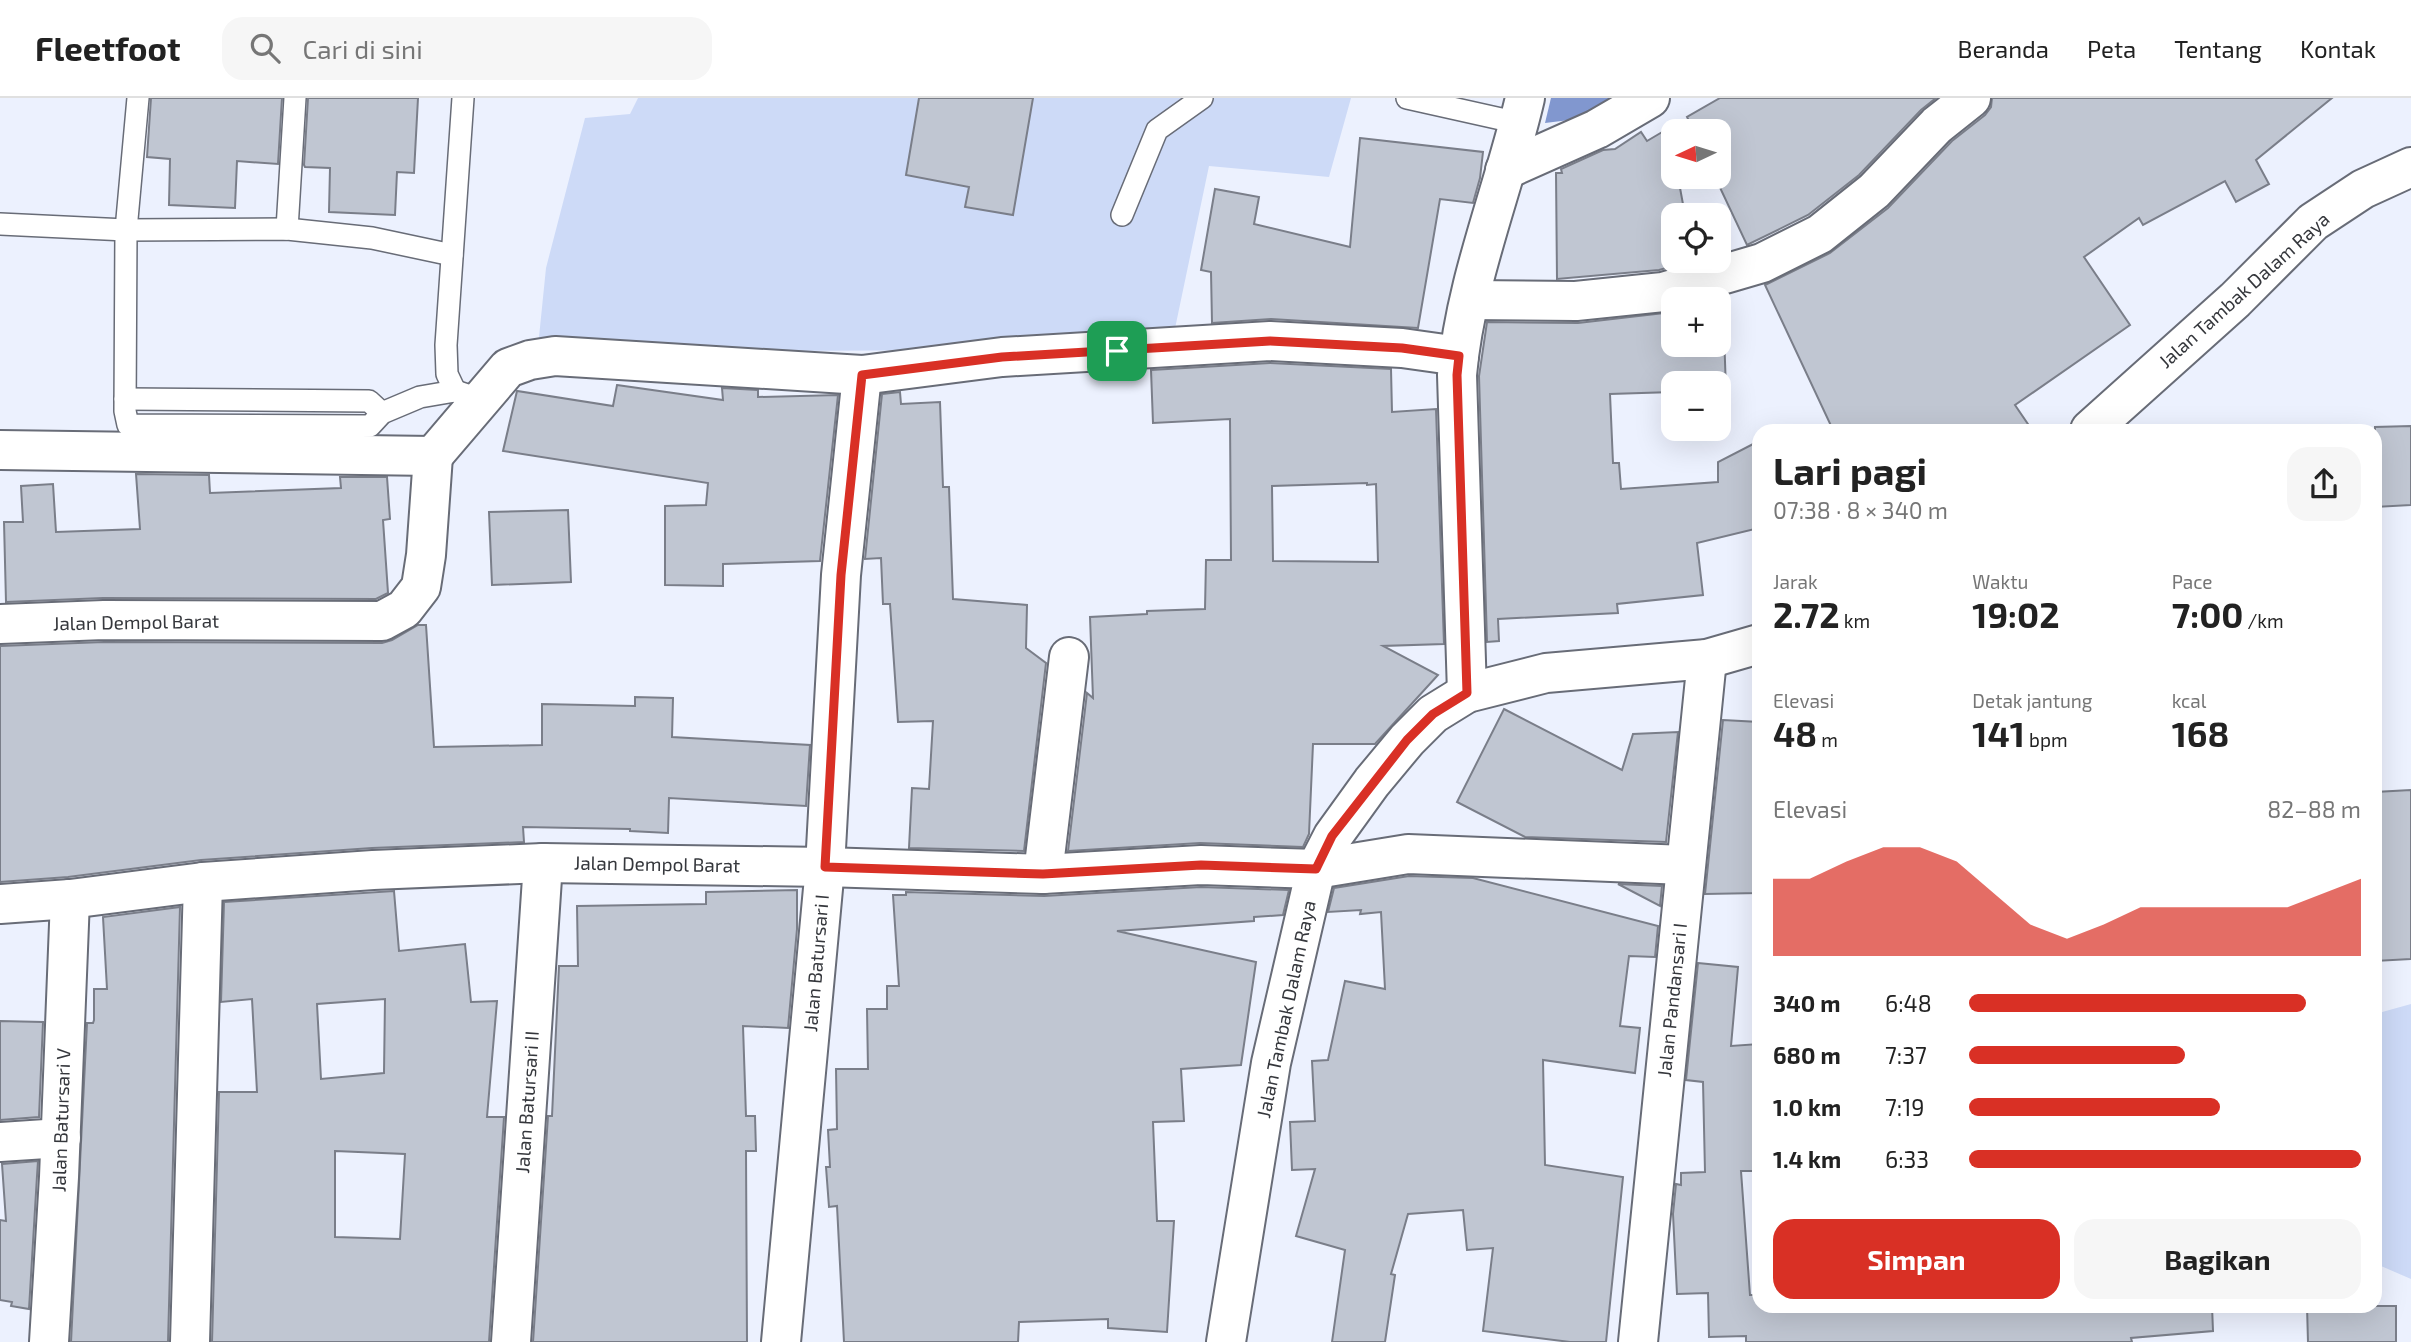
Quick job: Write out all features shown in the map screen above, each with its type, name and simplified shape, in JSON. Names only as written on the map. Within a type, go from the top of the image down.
[{"type":"street","points":[[1505,170],[1597,129],[1650,98]]},
{"type":"street","points":[[1470,300],[1576,301],[1663,292],[1762,263],[1820,234],[1874,191],[1937,125],[1971,98]]},
{"type":"street","points":[[1467,693],[1457,389],[1459,356],[1470,300],[1522,110]]},
{"type":"street","name":"Jalan Tambak Dalam Raya","points":[[2097,424],[2235,300],[2314,222],[2363,189],[2411,167]]},
{"type":"street","points":[[0,450],[433,456],[467,395],[508,368],[530,360],[555,356],[862,375],[1002,357],[1270,341],[1402,348],[1459,356]]},
{"type":"street","name":"Jalan Batursari I","points":[[781,1342],[825,867],[841,575],[862,375]]},
{"type":"street","name":"Jalan Dempol Barat","points":[[0,624],[104,620],[382,621],[404,608],[421,587],[433,456]]},
{"type":"street","name":"Jalan Tambak Dalam Raya","points":[[1226,1342],[1271,1063],[1316,869],[1332,836],[1407,740],[1433,714],[1467,693],[1546,673],[1707,659],[1752,646]]},
{"type":"street","points":[[1043,874],[1069,657]]},
{"type":"street","name":"Jalan Pandansari I","points":[[1638,1342],[1707,659]]},
{"type":"street","name":"Jalan Dempol Barat","points":[[0,904],[70,899],[203,881],[543,863],[825,867],[1043,874],[1201,865],[1316,869],[1408,854],[1685,865]]},
{"type":"street","name":"Jalan Batursari II","points":[[511,1342],[543,863]]},
{"type":"street","points":[[190,1342],[203,881]]},
{"type":"street","name":"Jalan Batursari V","points":[[48,1342],[61,1138],[70,899]]},
{"type":"street","points":[[0,1142],[61,1138]]},
{"type":"lane","points":[[138,98],[127,230],[125,400],[369,401],[382,412],[420,397],[467,395]]},
{"type":"lane","points":[[287,229],[295,98]]},
{"type":"lane","points":[[463,98],[446,345],[447,374],[467,395]]},
{"type":"lane","points":[[1122,215],[1157,130],[1202,98]]},
{"type":"lane","points":[[1407,98],[1522,110]]},
{"type":"lane","points":[[0,224],[127,230],[287,229],[372,238],[452,254]]},
{"type":"shaded area","points":[[638,98],[1351,98],[1329,177],[1209,166],[1173,338],[996,350],[755,351],[539,337],[546,268],[585,118],[630,114]]},
{"type":"shaded area","points":[[2411,1004],[2411,1279],[2382,1266],[2382,1012]]},
{"type":"water","points":[[1551,98],[1630,98],[1602,116],[1545,123]]},
{"type":"building","points":[[151,98],[282,98],[278,164],[237,161],[235,208],[169,205],[170,159],[147,157]]},
{"type":"building","points":[[308,98],[418,98],[414,173],[397,172],[395,215],[329,212],[330,168],[304,165]]},
{"type":"building","points":[[919,98],[1033,98],[1013,215],[965,207],[969,187],[906,175]]},
{"type":"building","points":[[1720,98],[1936,98],[1921,110],[1859,175],[1808,215],[1747,245],[1731,211],[1731,203],[1727,203],[1721,189],[1731,189],[1731,119],[1687,117]]},
{"type":"building","points":[[1992,98],[2332,98],[2256,160],[2269,184],[2236,202],[2225,181],[2143,225],[2139,218],[2084,257],[2130,325],[2015,405],[2028,424],[1830,424],[1765,285],[1830,253],[1888,208],[1952,141],[1991,107]]},
{"type":"building","points":[[1641,132],[1647,141],[1661,133],[1661,189],[1680,189],[1683,203],[1661,203],[1661,269],[1557,279],[1556,173],[1562,173],[1561,169],[1603,150],[1615,149]]},
{"type":"building","points":[[1360,138],[1483,152],[1473,203],[1440,199],[1418,328],[1271,319],[1212,323],[1211,272],[1201,270],[1215,189],[1259,197],[1254,224],[1350,247]]},
{"type":"building","points":[[1661,313],[1661,357],[1725,357],[1725,371],[1661,371],[1661,392],[1610,394],[1613,463],[1619,463],[1621,489],[1718,482],[1718,462],[1752,445],[1752,530],[1697,543],[1703,595],[1617,604],[1618,613],[1498,619],[1499,641],[1487,642],[1479,376],[1487,322],[1578,323]]},
{"type":"building","points":[[1270,363],[1391,369],[1392,412],[1436,409],[1444,644],[1383,646],[1438,675],[1375,744],[1313,744],[1309,834],[1303,847],[1200,843],[1068,851],[1087,693],[1093,698],[1090,617],[1205,609],[1206,560],[1231,560],[1230,419],[1153,423],[1151,370]],"holes":[[[1376,484],[1378,562],[1273,561],[1272,486]]]},
{"type":"building","points":[[617,385],[723,400],[722,388],[758,390],[758,397],[838,395],[820,561],[723,564],[723,586],[665,585],[665,506],[706,505],[708,483],[503,451],[517,391],[613,406]]},
{"type":"building","points":[[900,392],[901,404],[940,402],[943,487],[949,487],[953,599],[1027,605],[1026,648],[1046,663],[1024,851],[909,848],[912,788],[929,789],[933,721],[898,722],[890,604],[883,604],[881,558],[865,559],[882,394]]},
{"type":"building","points":[[2411,426],[2411,505],[2382,507],[2382,427]]},
{"type":"building","points":[[136,474],[209,475],[210,493],[341,488],[340,477],[387,477],[390,519],[383,520],[388,593],[376,599],[103,598],[6,602],[4,522],[23,522],[21,486],[53,484],[56,532],[140,529]]},
{"type":"building","points":[[568,510],[571,582],[492,585],[489,512]]},
{"type":"building","points":[[418,625],[426,625],[434,747],[542,745],[542,704],[635,706],[635,697],[673,698],[672,737],[810,745],[806,806],[669,798],[668,833],[630,829],[523,827],[524,842],[372,848],[201,860],[68,877],[0,882],[0,646],[104,642],[382,643]]},
{"type":"building","points":[[1504,709],[1622,770],[1633,734],[1678,732],[1666,842],[1525,837],[1457,802]]},
{"type":"building","points":[[1723,720],[1752,722],[1752,893],[1705,894]]},
{"type":"building","points":[[2411,790],[2411,959],[2382,961],[2382,792]]},
{"type":"building","points":[[1409,876],[1473,878],[1658,926],[1655,957],[1629,956],[1620,1026],[1640,1028],[1635,1073],[1543,1060],[1545,1165],[1623,1177],[1606,1342],[1570,1342],[1483,1331],[1493,1248],[1467,1250],[1463,1210],[1408,1214],[1391,1274],[1395,1275],[1385,1342],[1332,1342],[1345,1250],[1296,1236],[1315,1169],[1292,1170],[1290,1122],[1315,1121],[1312,1061],[1328,1060],[1345,981],[1385,989],[1381,912],[1328,912],[1334,888]]},
{"type":"building","points":[[1618,884],[1662,886],[1660,906]]},
{"type":"building","points":[[1201,887],[1289,890],[1283,915],[1254,917],[1254,921],[1117,931],[1256,962],[1241,1065],[1181,1069],[1184,1121],[1153,1122],[1157,1221],[1174,1221],[1167,1332],[1108,1328],[1108,1319],[1019,1322],[1018,1342],[844,1342],[837,1206],[829,1207],[826,1167],[830,1167],[828,1130],[837,1129],[836,1069],[868,1069],[867,1009],[887,1009],[887,986],[899,986],[893,895],[906,895],[906,892],[1044,896]]},
{"type":"building","points":[[797,890],[797,929],[788,1028],[743,1026],[746,1116],[755,1116],[756,1151],[746,1151],[747,1342],[533,1342],[548,1116],[552,1116],[559,966],[578,966],[577,906],[706,904],[706,892]]},
{"type":"building","points":[[394,891],[399,951],[465,944],[471,1002],[497,1001],[487,1117],[504,1117],[489,1342],[212,1342],[219,1092],[257,1092],[252,999],[221,1002],[224,902]],"holes":[[[385,999],[384,1073],[321,1079],[317,1004]],[[335,1151],[405,1154],[400,1239],[335,1237]]]},
{"type":"building","points":[[180,907],[168,1342],[71,1342],[87,1023],[93,1023],[94,1020],[94,989],[107,989],[103,917]]},
{"type":"building","points":[[1698,963],[1738,967],[1731,1046],[1752,1044],[1752,1171],[1741,1171],[1752,1313],[2212,1313],[2213,1331],[2131,1338],[2132,1342],[1746,1342],[1746,1336],[1709,1337],[1708,1293],[1677,1294],[1673,1214],[1676,1184],[1681,1185],[1681,1173],[1705,1172],[1703,1082],[1686,1080]]},
{"type":"building","points":[[0,1021],[43,1022],[39,1117],[0,1120]]},
{"type":"building","points":[[38,1161],[29,1309],[11,1306],[12,1302],[0,1300],[0,1220],[6,1221],[2,1164]]},
{"type":"building","points":[[2382,1306],[2396,1306],[2396,1342],[2308,1342],[2307,1313],[2382,1313]]},
{"type":"route","points":[[1270,341],[1402,348],[1459,356],[1457,375],[1467,693],[1433,714],[1407,740],[1332,836],[1316,869],[1201,865],[1043,874],[825,867],[841,575],[862,375],[1002,357],[1117,351],[1270,341]]}]
